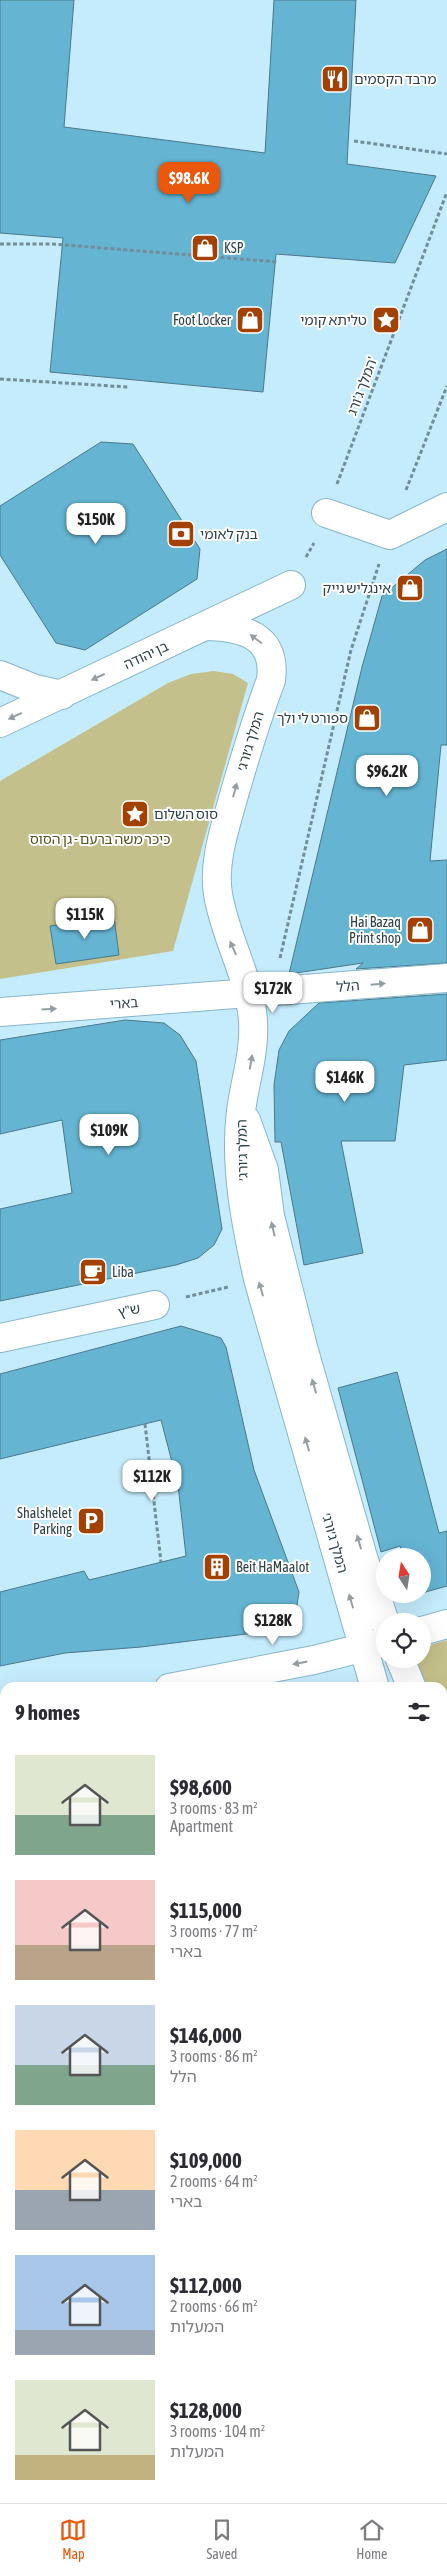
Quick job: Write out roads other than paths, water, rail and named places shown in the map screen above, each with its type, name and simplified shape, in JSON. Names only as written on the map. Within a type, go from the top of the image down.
[{"type":"street","points":[[326,513],[390,536],[447,507]]},
{"type":"street","name":"בן יהודה","points":[[0,723],[291,585]]},
{"type":"street","name":"המלך ג׳ורג׳","points":[[206,626],[241,630],[254,636],[265,646],[273,667],[271,680],[245,755],[218,864],[217,892],[223,919],[249,994],[253,1021],[253,1051],[241,1110],[239,1138],[242,1185],[247,1227],[258,1279],[375,1645],[375,1682]]},
{"type":"street","points":[[0,675],[35,689],[62,694]]},
{"type":"street","name":"הלל","points":[[249,994],[447,978]]},
{"type":"street","name":"בארי","points":[[0,1012],[249,994]]},
{"type":"street","points":[[241,1110],[264,1170],[270,1216],[298,1328],[363,1557],[382,1613]]},
{"type":"street","name":"ש\"ץ","points":[[0,1338],[155,1305]]},
{"type":"street","points":[[431,1628],[447,1624]]},
{"type":"street","points":[[200,1682],[314,1660],[375,1645]]},
{"type":"street","points":[[404,1668],[410,1682]]},
{"type":"place","name":"מרבד הקסמים","points":[[335,79]]},
{"type":"place","name":"KSP","points":[[205,248]]},
{"type":"place","name":"Foot Locker","points":[[250,320]]},
{"type":"place","name":"טליתא קומי","points":[[386,320]]},
{"type":"place","name":"בנק לאומי","points":[[181,534]]},
{"type":"place","name":"אינגליש גייק","points":[[410,588]]},
{"type":"place","name":"ספורט לי ולך","points":[[367,718]]},
{"type":"place","name":"סוס השלום","points":[[135,814]]},
{"type":"place","name":"Hai Bazaq Print shop","points":[[420,930]]},
{"type":"place","name":"Liba","points":[[93,1272]]},
{"type":"place","name":"Shalshelet Parking","points":[[91,1521]]},
{"type":"place","name":"Beit HaMaalot","points":[[217,1567]]},
{"type":"park label","name":"כיכר משה ברעם - גן הסוס","points":[[100,839]]}]
